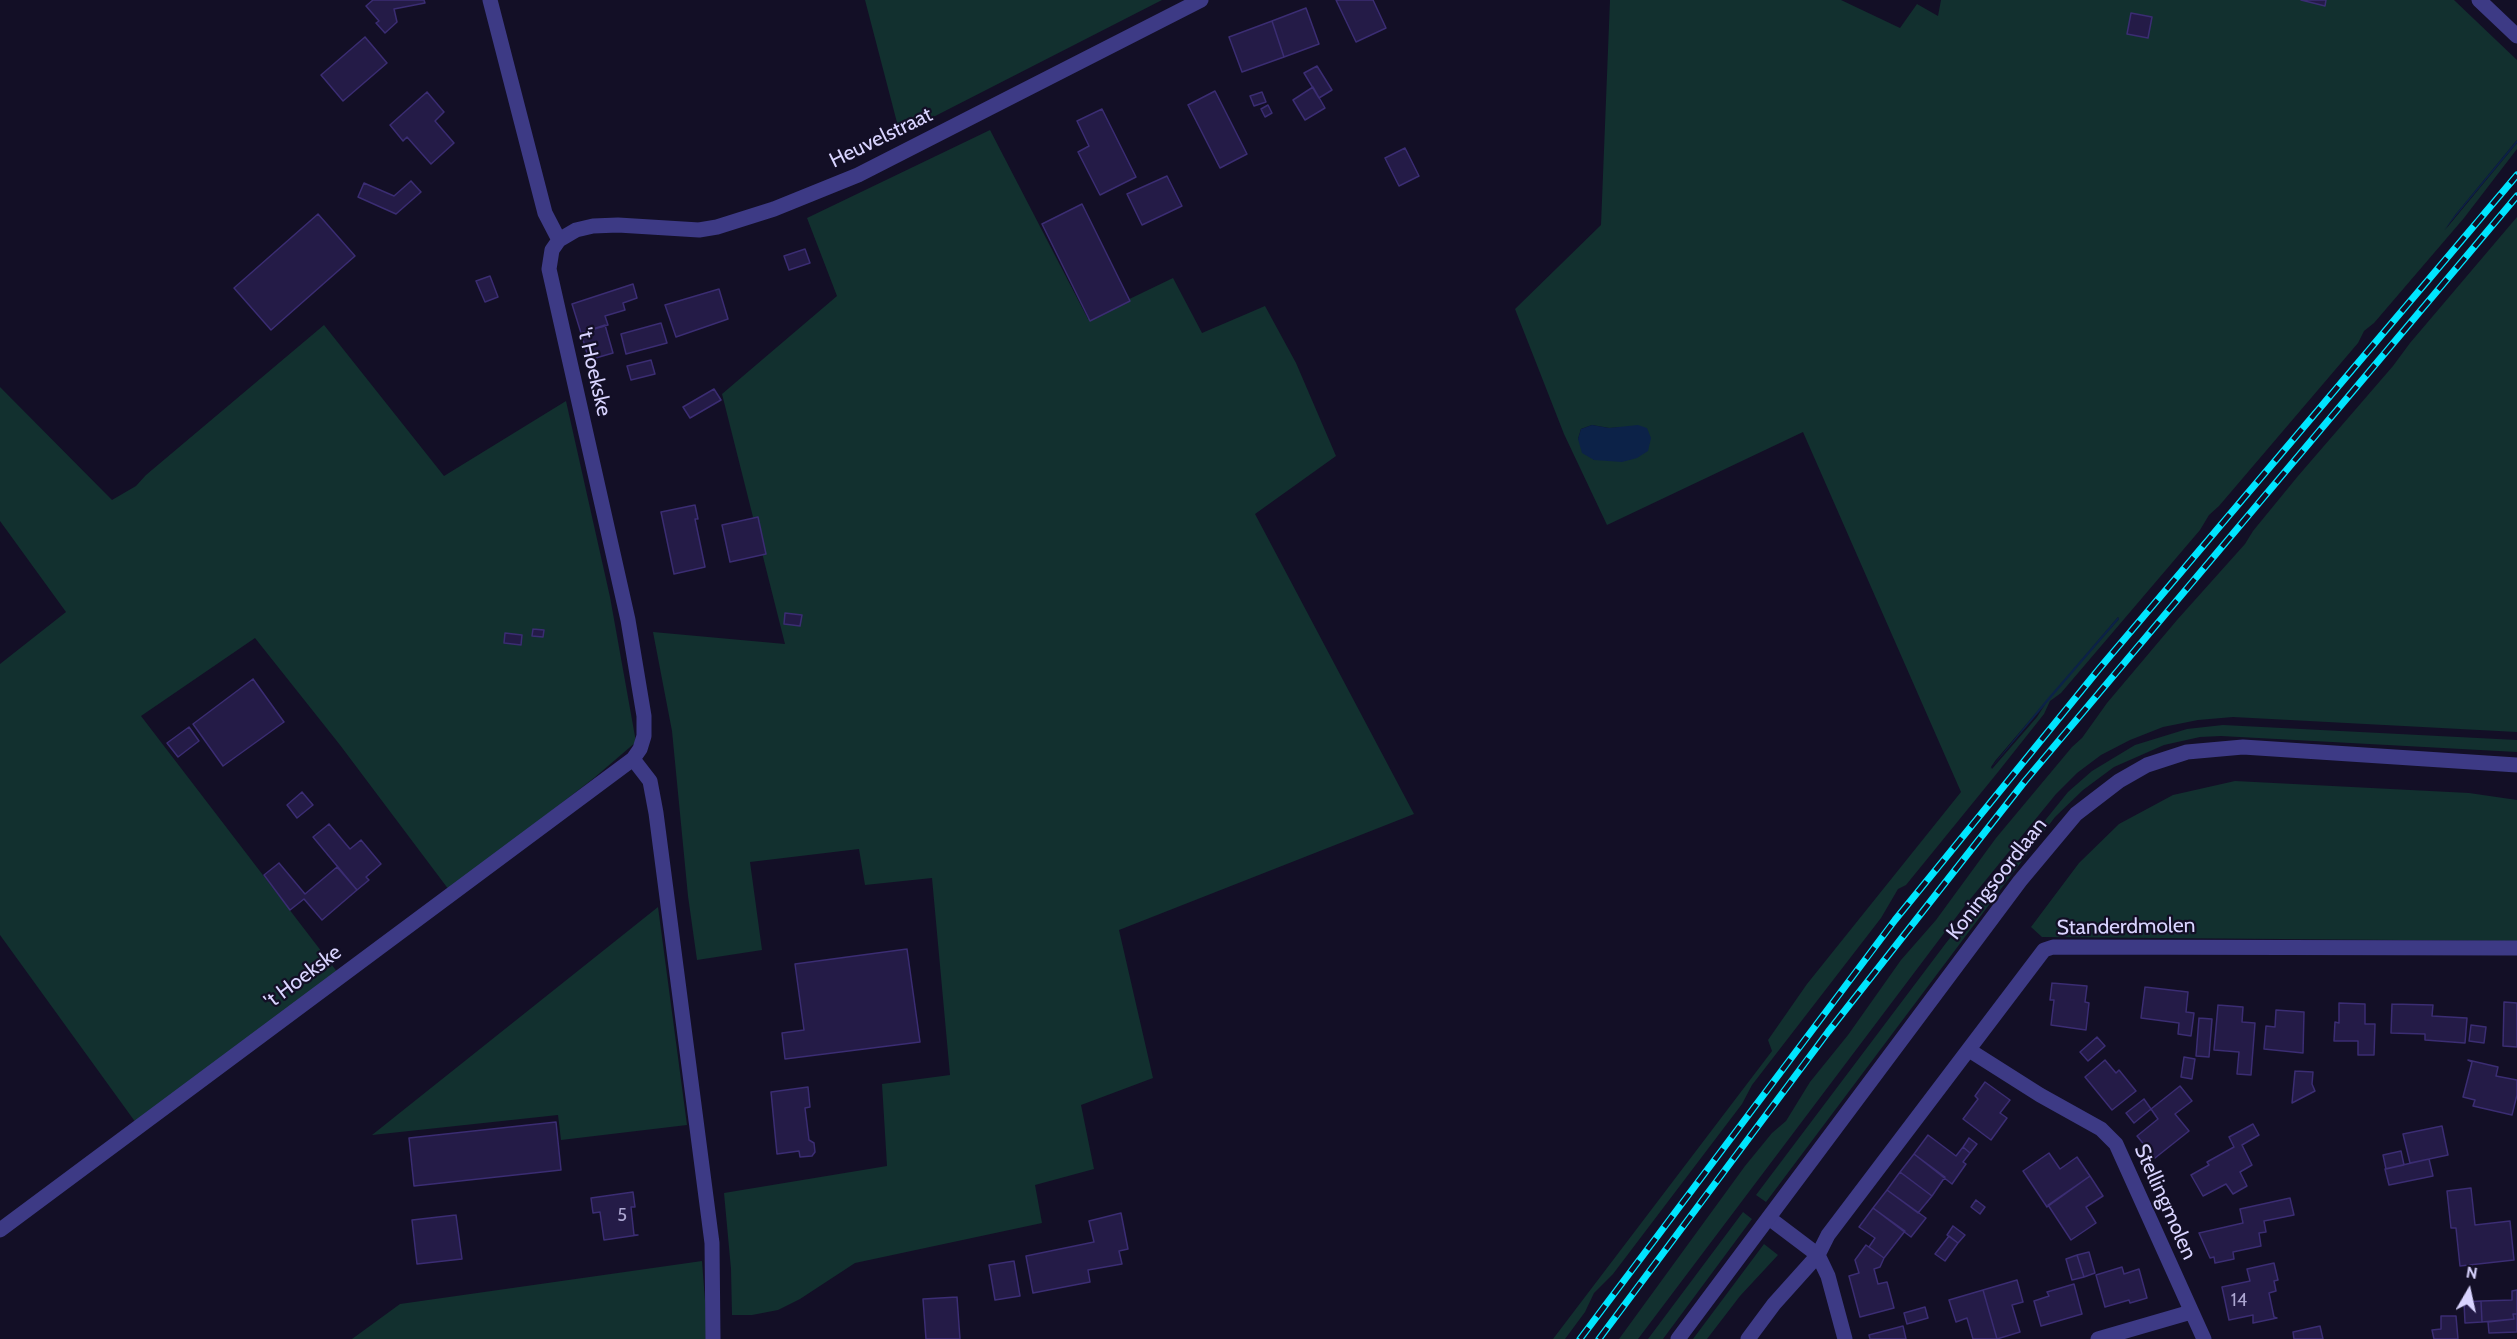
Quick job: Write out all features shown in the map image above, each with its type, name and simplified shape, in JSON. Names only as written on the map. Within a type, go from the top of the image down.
[{"type":"street","points":[[490,0],[545,213],[559,240]]},
{"type":"street","name":"Heuvelstraat","points":[[559,240],[576,230],[601,226],[699,230],[717,227],[774,209],[858,175],[1201,0]]},
{"type":"street","points":[[2479,0],[2517,36]]},
{"type":"street","name":"'t Hoekske","points":[[0,1230],[633,759],[640,749],[644,736],[644,716],[618,574],[550,280],[550,258],[559,240]]},
{"type":"street","name":"Koningsoordlaan","points":[[1678,1339],[2020,880],[2076,814],[2119,781],[2147,765],[2187,752],[2243,747],[2517,765]]},
{"type":"street","points":[[633,759],[650,782],[657,825],[712,1243],[713,1339]]},
{"type":"street","name":"Standerdmolen","points":[[1748,1339],[1818,1255],[1828,1235],[2044,950],[2053,946],[2517,948]]},
{"type":"street","name":"Stellingmolen","points":[[1969,1050],[2040,1095],[2101,1129],[2116,1144],[2204,1339]]},
{"type":"street","points":[[1769,1218],[1818,1255],[1828,1276],[1845,1339]]},
{"type":"street","points":[[2098,1339],[2192,1312]]},
{"type":"green space","points":[[865,0],[1162,0],[900,134]]},
{"type":"green space","points":[[1610,0],[1841,0],[1900,28],[1917,4],[1938,16],[1941,0],[2454,0],[2517,60],[2517,140],[2445,230],[2517,143],[2517,149],[2464,218],[2374,323],[2364,331],[2358,343],[2209,515],[2200,530],[2061,693],[2050,701],[2044,714],[1998,772],[1906,885],[1898,889],[1881,918],[1752,1085],[1742,1104],[1613,1274],[1594,1293],[1585,1312],[1565,1339],[1553,1339],[1772,1051],[1768,1040],[1807,984],[1961,792],[1803,432],[1607,525],[1564,434],[1515,309],[1601,225]],"holes":[[[1592,425],[1609,428],[1627,427],[1594,460],[1578,439],[1581,429]],[[2118,617],[2119,619],[2048,700],[2037,717],[1992,769],[1995,761]]]},
{"type":"green space","points":[[990,130],[1088,319],[1173,278],[1202,333],[1265,306],[1296,363],[1336,456],[1255,514],[1414,814],[1119,930],[1153,1078],[1081,1105],[1094,1169],[1035,1185],[1042,1223],[855,1263],[800,1299],[778,1310],[752,1315],[732,1315],[731,1269],[724,1193],[887,1166],[882,1084],[950,1075],[932,878],[865,885],[859,849],[750,862],[762,950],[697,960],[688,896],[672,731],[653,632],[785,644],[722,394],[837,296],[807,218]]},
{"type":"green space","points":[[2517,217],[2517,732],[2233,717],[2198,720],[2163,727],[2101,755],[2077,773],[2056,794],[1963,908],[1638,1339],[1619,1339],[1745,1166],[1772,1133],[1786,1121],[1810,1082],[1848,1035],[1901,960],[1936,920],[1996,838]]},
{"type":"green space","points":[[324,325],[444,476],[566,401],[610,597],[636,742],[594,778],[449,890],[340,745],[255,638],[141,716],[338,973],[136,1123],[0,935],[0,664],[66,612],[0,521],[0,387],[112,500],[136,486],[146,475]]},
{"type":"green space","points":[[2223,725],[2517,740],[2517,752],[2221,736],[2200,737],[2164,745],[2114,767],[2083,790],[2055,817],[1766,1202],[1756,1195],[1946,943],[2068,792],[2092,771],[2135,745],[2187,729]]},
{"type":"green space","points":[[2235,781],[2469,793],[2517,800],[2517,941],[2042,937],[2031,927],[2079,863],[2119,824],[2173,795]]},
{"type":"green space","points":[[658,907],[687,1125],[561,1140],[558,1115],[372,1135]]},
{"type":"green space","points":[[1743,1212],[1752,1219],[1663,1339],[1648,1339]]},
{"type":"green space","points":[[1764,1244],[1778,1255],[1740,1296],[1707,1339],[1693,1339]]},
{"type":"green space","points":[[702,1261],[706,1339],[352,1339],[400,1304]]},
{"type":"water","points":[[2517,140],[2517,143],[2444,230],[2455,215]]},
{"type":"water","points":[[1592,425],[1609,428],[1638,425],[1647,428],[1651,438],[1648,451],[1637,458],[1622,462],[1594,460],[1582,453],[1578,439],[1581,429]]},
{"type":"water","points":[[2118,617],[2119,619],[1990,769],[2047,699]]},
{"type":"building","points":[[373,0],[424,0],[425,3],[394,9],[397,22],[385,33],[376,23],[379,21],[366,6]]},
{"type":"building","points":[[1336,0],[1373,0],[1386,28],[1356,42]]},
{"type":"building","points":[[2301,0],[2326,0],[2325,6]]},
{"type":"building","points":[[1306,8],[1319,44],[1284,57],[1272,21]]},
{"type":"building","points":[[2131,13],[2152,17],[2148,38],[2127,34]]},
{"type":"building","points":[[1272,21],[1284,57],[1242,72],[1229,37]]},
{"type":"building","points":[[365,37],[387,63],[343,101],[321,75]]},
{"type":"building","points":[[1317,66],[1332,90],[1319,98],[1304,73]]},
{"type":"building","points":[[1313,87],[1325,108],[1305,120],[1293,100]]},
{"type":"building","points":[[1215,91],[1247,154],[1220,168],[1188,105]]},
{"type":"building","points":[[427,92],[444,112],[435,121],[454,143],[431,164],[407,137],[403,141],[390,125]]},
{"type":"building","points":[[1262,92],[1266,102],[1254,106],[1250,96]]},
{"type":"building","points":[[1268,105],[1272,113],[1265,117],[1261,109]]},
{"type":"building","points":[[1102,109],[1136,177],[1100,195],[1078,152],[1089,146],[1077,121]]},
{"type":"building","points":[[1405,148],[1419,176],[1399,186],[1385,158]]},
{"type":"building","points":[[1167,176],[1182,206],[1142,225],[1127,194]]},
{"type":"building","points":[[411,181],[421,192],[396,214],[358,197],[364,183],[394,196]]},
{"type":"building","points":[[1082,204],[1130,301],[1090,321],[1042,224]]},
{"type":"building","points":[[318,214],[355,256],[271,330],[234,288]]},
{"type":"building","points":[[805,249],[810,263],[789,270],[784,256]]},
{"type":"building","points":[[490,276],[498,297],[485,302],[476,281]]},
{"type":"building","points":[[633,284],[637,298],[623,303],[625,310],[605,316],[608,325],[581,333],[572,304]]},
{"type":"building","points":[[719,289],[728,319],[676,337],[665,305]]},
{"type":"building","points":[[661,323],[667,343],[626,354],[621,334]]},
{"type":"building","points":[[605,325],[613,353],[589,360],[581,333]]},
{"type":"building","points":[[651,360],[655,374],[631,380],[627,366]]},
{"type":"building","points":[[714,389],[721,400],[690,418],[683,407]]},
{"type":"building","points":[[695,505],[698,519],[695,519],[705,567],[674,574],[661,512]]},
{"type":"building","points":[[758,517],[766,554],[730,562],[722,525]]},
{"type":"building","points":[[785,613],[802,615],[800,626],[784,624]]},
{"type":"building","points":[[533,629],[544,630],[543,637],[532,636]]},
{"type":"building","points":[[505,633],[522,635],[521,645],[504,643]]},
{"type":"building","points":[[253,679],[284,722],[223,766],[193,724]]},
{"type":"building","points":[[189,727],[199,741],[178,757],[167,743]]},
{"type":"building","points":[[302,792],[313,805],[297,818],[287,805]]},
{"type":"building","points":[[329,824],[350,849],[361,840],[381,864],[366,877],[369,880],[357,890],[313,837]]},
{"type":"building","points":[[279,863],[305,894],[337,867],[357,890],[322,920],[304,899],[290,910],[264,875]]},
{"type":"building","points":[[907,949],[920,1042],[785,1059],[782,1033],[804,1030],[795,964]]},
{"type":"building","points":[[2052,983],[2087,986],[2085,1002],[2089,1003],[2086,1030],[2051,1025],[2054,1000],[2050,1000]]},
{"type":"building","points":[[2145,987],[2188,992],[2186,1012],[2194,1013],[2191,1036],[2178,1034],[2179,1023],[2141,1018]]},
{"type":"building","points":[[2504,1002],[2517,1003],[2517,1047],[2503,1046]]},
{"type":"building","points":[[2339,1003],[2365,1004],[2365,1024],[2375,1024],[2374,1055],[2358,1055],[2358,1041],[2334,1041],[2335,1022],[2339,1023]]},
{"type":"building","points":[[2392,1004],[2433,1005],[2432,1016],[2467,1018],[2465,1043],[2425,1040],[2425,1034],[2391,1033]]},
{"type":"building","points":[[2218,1005],[2243,1007],[2242,1022],[2255,1023],[2251,1075],[2237,1074],[2239,1052],[2214,1050]]},
{"type":"building","points":[[2276,1010],[2304,1012],[2303,1053],[2264,1049],[2266,1026],[2275,1027]]},
{"type":"building","points":[[2199,1018],[2212,1019],[2209,1057],[2196,1056]]},
{"type":"building","points":[[2471,1025],[2486,1027],[2484,1043],[2469,1041]]},
{"type":"building","points":[[2097,1037],[2105,1046],[2088,1061],[2080,1052]]},
{"type":"building","points":[[2184,1057],[2195,1059],[2192,1079],[2181,1077]]},
{"type":"building","points":[[2105,1060],[2116,1073],[2119,1070],[2136,1091],[2112,1110],[2085,1077]]},
{"type":"building","points":[[2468,1060],[2498,1067],[2496,1076],[2517,1080],[2517,1095],[2512,1115],[2473,1106],[2475,1100],[2463,1097],[2472,1062]]},
{"type":"building","points":[[2295,1071],[2313,1072],[2312,1084],[2315,1091],[2292,1103]]},
{"type":"building","points":[[1985,1082],[2010,1100],[2000,1113],[2007,1118],[1991,1140],[1963,1119],[1978,1099],[1975,1096]]},
{"type":"building","points":[[2180,1086],[2192,1101],[2175,1114],[2189,1131],[2155,1158],[2137,1136],[2158,1119],[2151,1109]]},
{"type":"building","points":[[808,1087],[810,1107],[805,1108],[809,1140],[814,1143],[815,1152],[812,1156],[800,1157],[799,1151],[777,1154],[771,1092]]},
{"type":"building","points":[[2144,1099],[2151,1109],[2134,1123],[2126,1113]]},
{"type":"building","points":[[556,1122],[561,1170],[414,1186],[409,1138]]},
{"type":"building","points":[[2253,1124],[2259,1135],[2242,1145],[2252,1165],[2240,1172],[2247,1186],[2233,1194],[2226,1184],[2203,1196],[2191,1175],[2209,1165],[2207,1162],[2234,1147],[2229,1137]]},
{"type":"building","points":[[2442,1126],[2448,1155],[2410,1163],[2403,1134]]},
{"type":"building","points":[[1928,1135],[1956,1156],[1963,1147],[1970,1153],[1963,1162],[1966,1164],[1952,1184],[1914,1154]]},
{"type":"building","points":[[1969,1138],[1977,1144],[1970,1153],[1963,1147]]},
{"type":"building","points":[[2401,1151],[2404,1165],[2386,1169],[2383,1155]]},
{"type":"building","points":[[2049,1153],[2060,1169],[2077,1157],[2090,1176],[2047,1207],[2023,1171]]},
{"type":"building","points":[[1914,1154],[1945,1177],[1932,1196],[1900,1172]]},
{"type":"building","points":[[2429,1159],[2433,1176],[2389,1185],[2385,1169]]},
{"type":"building","points":[[1900,1172],[1932,1196],[1918,1213],[1887,1190]]},
{"type":"building","points":[[2090,1176],[2103,1196],[2086,1207],[2096,1223],[2071,1240],[2048,1205]]},
{"type":"building","points":[[2471,1188],[2475,1225],[2510,1221],[2514,1260],[2460,1266],[2456,1228],[2451,1228],[2447,1191]]},
{"type":"building","points":[[1887,1190],[1926,1218],[1911,1237],[1873,1208]]},
{"type":"building","points":[[633,1192],[635,1207],[631,1207],[634,1235],[638,1235],[604,1240],[600,1212],[593,1213],[591,1198]]},
{"type":"building","points":[[2290,1198],[2294,1215],[2264,1221],[2266,1232],[2259,1233],[2261,1246],[2233,1252],[2234,1259],[2215,1263],[2214,1257],[2210,1258],[2199,1233],[2243,1223],[2240,1209]]},
{"type":"building","points":[[1976,1200],[1985,1207],[1980,1214],[1971,1207]]},
{"type":"building","points":[[1873,1208],[1905,1231],[1884,1258],[1869,1247],[1875,1238],[1859,1227]]},
{"type":"building","points":[[1121,1213],[1128,1249],[1119,1251],[1122,1264],[1088,1270],[1090,1282],[1033,1293],[1026,1256],[1094,1242],[1089,1221]]},
{"type":"building","points":[[456,1215],[462,1259],[417,1264],[412,1220]]},
{"type":"building","points":[[1953,1226],[1965,1235],[1958,1243],[1947,1235]]},
{"type":"building","points":[[1949,1236],[1958,1243],[1945,1261],[1935,1254]]},
{"type":"building","points":[[1866,1245],[1884,1258],[1880,1267],[1874,1269],[1878,1284],[1887,1282],[1894,1308],[1860,1317],[1849,1276],[1859,1273],[1855,1260]]},
{"type":"building","points":[[2089,1252],[2095,1273],[2084,1277],[2077,1255]]},
{"type":"building","points":[[2077,1255],[2084,1277],[2072,1280],[2066,1259]]},
{"type":"building","points":[[1014,1261],[1020,1296],[995,1300],[989,1265]]},
{"type":"building","points":[[2274,1263],[2278,1280],[2274,1281],[2276,1291],[2269,1293],[2274,1317],[2277,1318],[2253,1323],[2253,1315],[2229,1320],[2222,1287],[2250,1281],[2247,1269]]},
{"type":"building","points":[[2122,1267],[2124,1274],[2139,1269],[2147,1298],[2130,1303],[2129,1300],[2105,1307],[2096,1275]]},
{"type":"building","points":[[2017,1280],[2023,1302],[2012,1305],[2020,1332],[1997,1339],[1983,1290]]},
{"type":"building","points":[[2074,1284],[2082,1314],[2041,1326],[2034,1301],[2049,1296],[2047,1292]]},
{"type":"building","points":[[1983,1290],[1997,1339],[1973,1339],[1967,1318],[1956,1322],[1949,1300]]},
{"type":"building","points":[[2517,1290],[2517,1314],[2513,1314],[2514,1319],[2482,1322],[2481,1301],[2512,1300],[2512,1291]]},
{"type":"building","points":[[957,1297],[960,1339],[926,1339],[923,1299]]},
{"type":"building","points":[[2481,1301],[2482,1322],[2465,1323],[2464,1302]]},
{"type":"building","points":[[1925,1307],[1928,1318],[1907,1324],[1904,1313]]},
{"type":"building","points":[[2513,1314],[2517,1314],[2517,1332],[2489,1333],[2488,1322],[2514,1319]]},
{"type":"building","points":[[2441,1316],[2456,1316],[2458,1339],[2434,1339],[2432,1330],[2441,1329]]},
{"type":"building","points":[[1903,1326],[1906,1339],[1870,1339],[1869,1335]]},
{"type":"building","points":[[2320,1326],[2323,1339],[2294,1339],[2293,1332]]},
{"type":"railway","points":[[1580,1339],[1895,920],[2099,669],[2517,175]]},
{"type":"railway","points":[[1599,1339],[1828,1032],[2025,781],[2517,196]]}]
